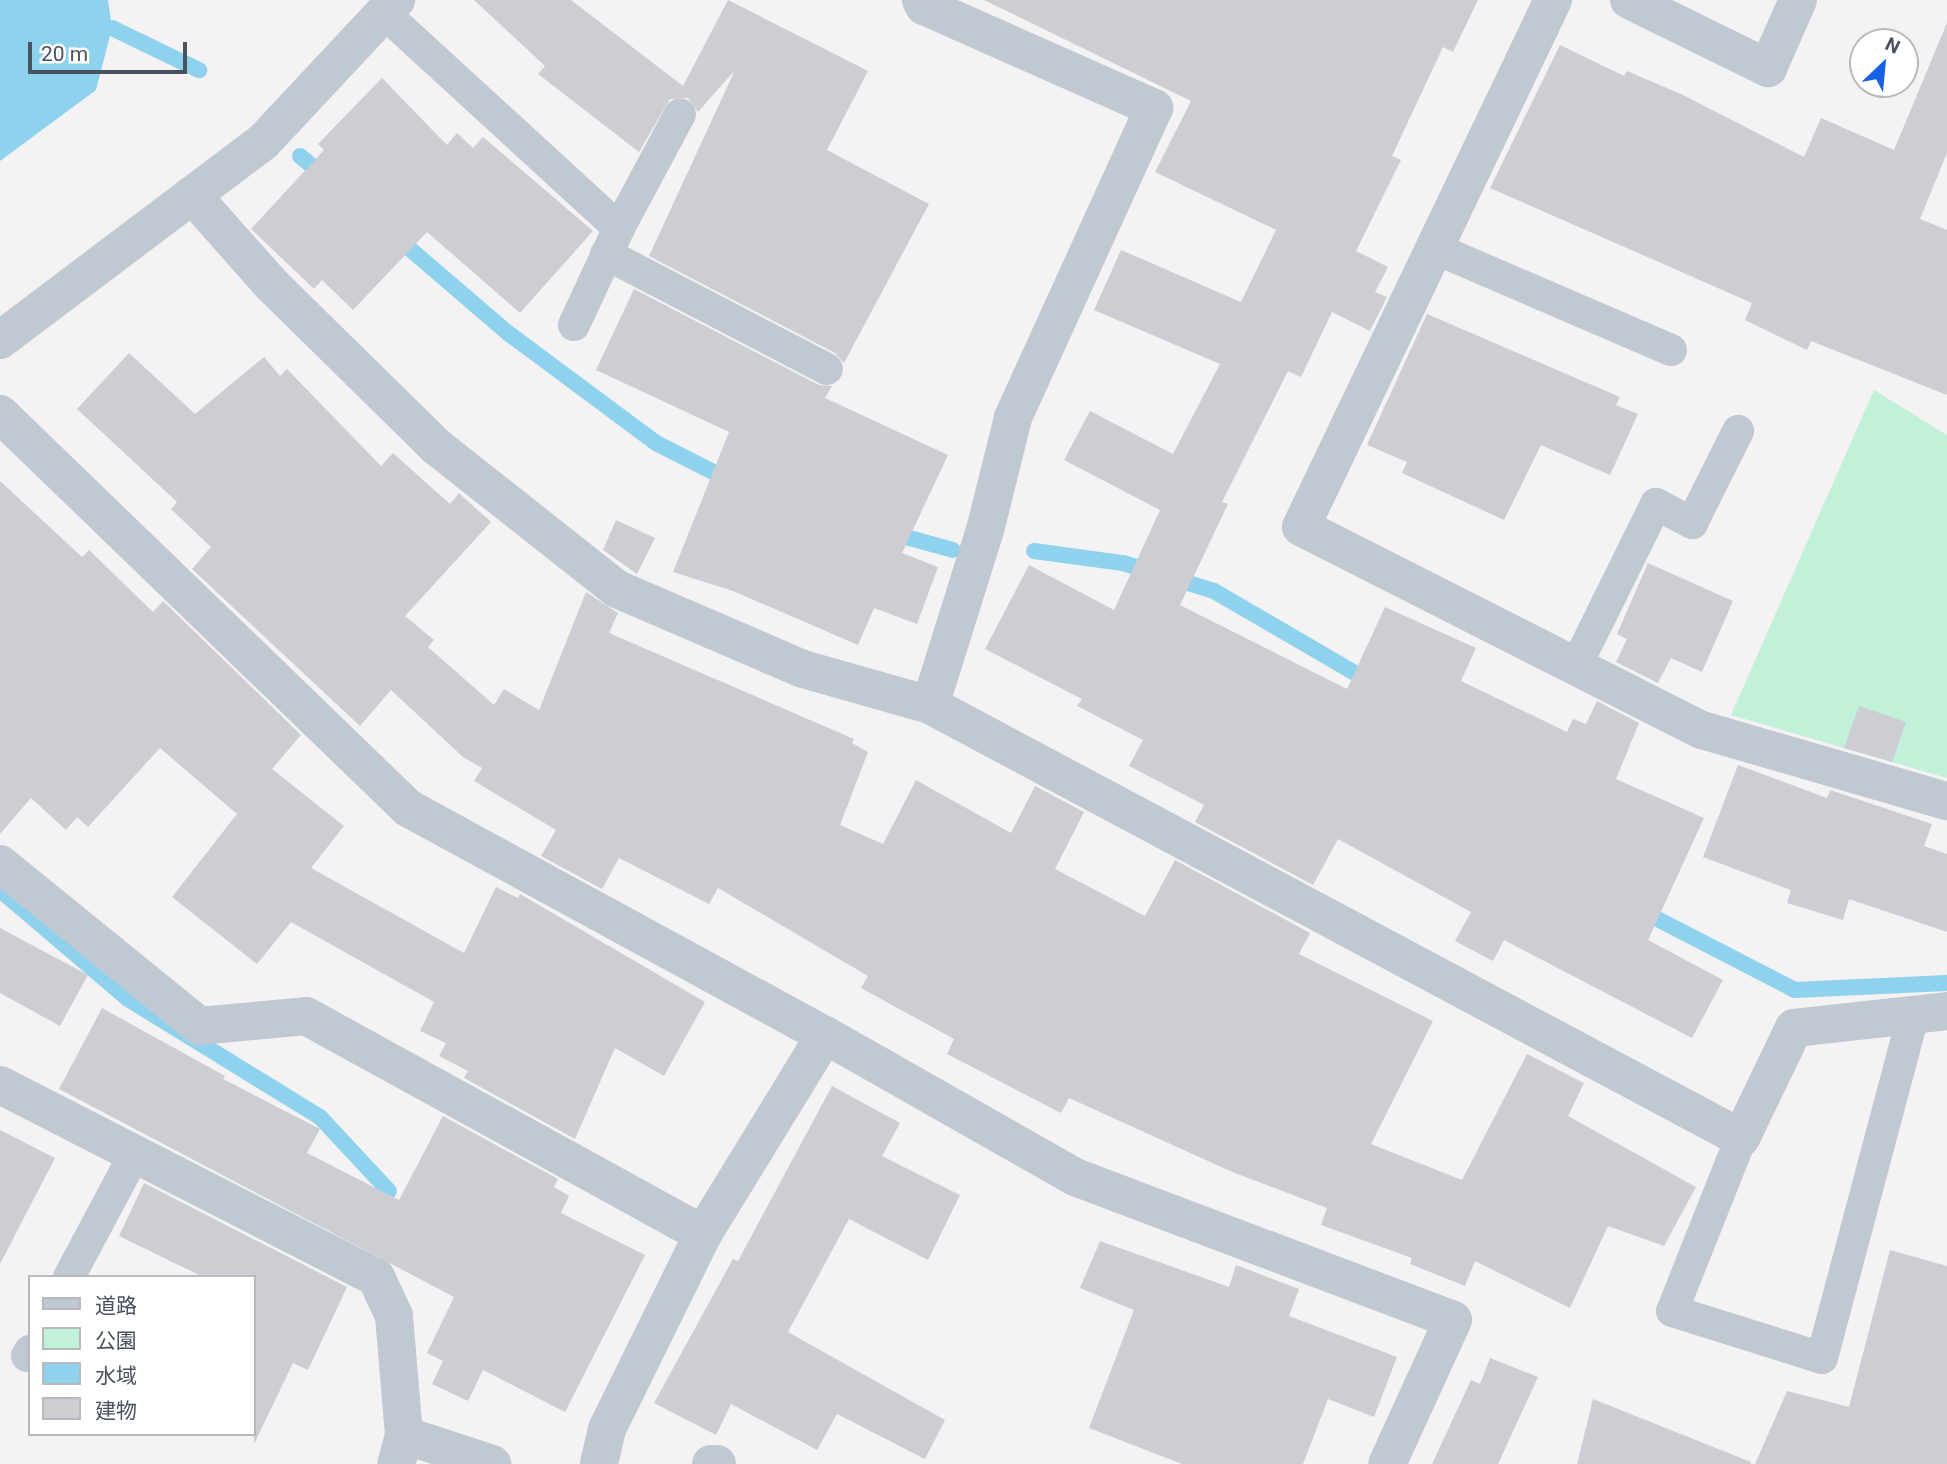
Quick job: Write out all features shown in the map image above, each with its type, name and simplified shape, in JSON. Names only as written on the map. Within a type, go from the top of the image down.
[{"type":"street","points":[[921,0],[925,6],[1154,108],[1013,418],[985,530],[930,705]]},
{"type":"street","points":[[1553,0],[1301,527],[1702,730],[1947,801]]},
{"type":"street","points":[[1629,0],[1769,68],[1798,0]]},
{"type":"street","points":[[0,341],[263,142],[389,6]]},
{"type":"street","points":[[192,195],[272,285],[436,447],[617,589],[803,670],[930,705],[1741,1138],[1794,1028],[1931,1012]]},
{"type":"street","points":[[0,414],[408,808],[825,1035],[1075,1177],[1453,1320],[1387,1464]]},
{"type":"street","points":[[0,864],[199,1026],[306,1016],[703,1234]]},
{"type":"street","points":[[599,1464],[607,1429],[703,1234],[825,1035]]},
{"type":"street","points":[[0,1085],[134,1157],[376,1277],[394,1316],[400,1450],[492,1464]]},
{"type":"street","points":[[711,1464],[717,1464]]},
{"type":"lane","points":[[389,6],[612,241],[827,369]]},
{"type":"lane","points":[[574,325],[612,241],[680,114]]},
{"type":"lane","points":[[1434,248],[1671,350]]},
{"type":"lane","points":[[1576,667],[1656,505],[1692,523],[1738,430]]},
{"type":"lane","points":[[1741,1138],[1672,1311],[1822,1357],[1931,1012]]},
{"type":"lane","points":[[70,1275],[134,1157]]},
{"type":"green space","points":[[1874,390],[1947,435],[1947,778],[1731,715]]},
{"type":"water","points":[[0,0],[108,0],[112,28],[96,90],[0,161]]},
{"type":"building","points":[[474,0],[571,0],[683,86],[728,0],[868,71],[827,150],[929,204],[844,363],[835,353],[649,256],[735,70],[698,112],[688,98],[670,99],[639,152],[538,74],[545,66]]},
{"type":"building","points":[[984,0],[1478,0],[1453,52],[1443,47],[1392,156],[1401,160],[1356,251],[1388,267],[1375,292],[1387,297],[1370,331],[1332,312],[1301,377],[1288,371],[1222,502],[1228,504],[1180,605],[1347,689],[1385,607],[1476,648],[1461,681],[1567,732],[1573,719],[1586,724],[1597,701],[1639,723],[1616,779],[1704,818],[1648,940],[1723,980],[1692,1038],[1504,940],[1493,961],[1455,941],[1471,912],[1338,839],[1313,885],[1195,822],[1204,805],[1129,766],[1143,740],[1077,706],[1082,699],[985,649],[1029,565],[1114,610],[1160,510],[1064,460],[1090,411],[1173,454],[1220,364],[1094,310],[1121,250],[1241,302],[1276,230],[1155,172],[1191,101]]},
{"type":"building","points":[[1947,23],[1947,153],[1920,219],[1947,230],[1947,395],[1811,341],[1807,350],[1745,320],[1752,303],[1490,188],[1560,45],[1624,76],[1627,71],[1683,95],[1804,157],[1821,118],[1894,150],[1916,98],[1919,98],[1919,90]]},
{"type":"building","points":[[382,78],[447,145],[457,133],[473,148],[483,137],[593,231],[520,313],[427,232],[353,310],[322,280],[314,289],[251,229],[324,150],[318,144]]},
{"type":"building","points":[[634,289],[819,385],[832,386],[825,398],[948,455],[902,553],[938,567],[917,624],[874,608],[858,645],[733,591],[673,572],[729,432],[596,370]]},
{"type":"building","points":[[1427,314],[1620,397],[1616,405],[1638,414],[1610,475],[1541,445],[1504,520],[1402,473],[1407,462],[1367,445]]},
{"type":"building","points":[[129,353],[195,414],[264,357],[280,376],[287,369],[381,466],[393,453],[450,504],[459,493],[491,522],[405,616],[434,640],[428,647],[494,705],[504,689],[539,710],[586,592],[618,613],[609,633],[854,739],[852,743],[868,752],[840,825],[883,844],[916,780],[1011,833],[1035,786],[1084,812],[1055,869],[1145,916],[1175,860],[1310,933],[1299,954],[1433,1021],[1371,1144],[1462,1180],[1527,1054],[1584,1083],[1568,1116],[1696,1187],[1664,1246],[1608,1226],[1570,1308],[1475,1261],[1465,1286],[1410,1264],[1412,1258],[1321,1225],[1327,1208],[1230,1171],[1069,1098],[1061,1113],[947,1054],[954,1039],[861,988],[868,976],[718,888],[709,904],[619,858],[602,889],[541,856],[556,830],[474,781],[482,768],[463,757],[391,690],[360,726],[192,569],[211,547],[171,509],[177,502],[77,409]]},
{"type":"building","points":[[0,481],[82,557],[89,550],[153,612],[163,601],[301,735],[272,769],[344,826],[311,868],[464,953],[496,887],[518,898],[520,894],[705,1002],[664,1076],[615,1048],[575,1139],[464,1078],[468,1071],[439,1056],[446,1043],[420,1031],[434,1002],[291,922],[257,964],[172,897],[237,814],[160,748],[88,827],[77,817],[66,830],[31,798],[0,834]]},
{"type":"building","points":[[616,520],[655,538],[637,574],[603,550]]},
{"type":"building","points":[[1648,563],[1733,601],[1702,672],[1671,658],[1658,683],[1616,662],[1627,639],[1617,634]]},
{"type":"building","points":[[1859,706],[1906,722],[1892,762],[1844,748]]},
{"type":"building","points":[[1738,765],[1827,798],[1830,790],[1932,824],[1924,846],[1947,854],[1947,932],[1849,899],[1843,920],[1787,903],[1791,890],[1703,857]]},
{"type":"building","points":[[0,928],[88,975],[60,1026],[0,993]]},
{"type":"building","points":[[102,1008],[225,1076],[223,1079],[320,1129],[307,1153],[399,1200],[443,1116],[558,1179],[554,1187],[569,1196],[561,1213],[645,1255],[565,1412],[483,1370],[468,1401],[432,1384],[443,1361],[427,1353],[454,1297],[59,1089]]},
{"type":"building","points":[[832,1086],[900,1123],[882,1156],[960,1195],[928,1260],[849,1219],[788,1332],[945,1420],[925,1459],[837,1414],[817,1450],[731,1404],[716,1435],[654,1403],[733,1259],[738,1261]]},
{"type":"building","points":[[0,1130],[55,1158],[0,1264]]},
{"type":"building","points":[[144,1183],[347,1287],[308,1370],[293,1363],[254,1444],[256,1275],[199,1275],[119,1236]]},
{"type":"building","points":[[1100,1241],[1229,1287],[1236,1265],[1299,1289],[1289,1316],[1397,1357],[1374,1417],[1328,1399],[1303,1464],[1182,1464],[1089,1428],[1134,1310],[1080,1288]]},
{"type":"building","points":[[1890,1250],[1947,1266],[1947,1464],[1755,1464],[1787,1391],[1849,1407]]},
{"type":"building","points":[[1490,1358],[1538,1377],[1498,1464],[1432,1464],[1471,1380],[1480,1384]]},
{"type":"building","points":[[1593,1399],[1751,1462],[1751,1464],[1577,1464]]},
{"type":"waterway","points":[[112,28],[199,70]]},
{"type":"waterway","points":[[300,156],[326,178]]},
{"type":"waterway","points":[[396,237],[508,333],[656,443],[731,481]]},
{"type":"waterway","points":[[891,533],[953,550]]},
{"type":"waterway","points":[[1034,551],[1123,563],[1214,591],[1372,683]]},
{"type":"waterway","points":[[0,890],[128,999],[320,1117],[389,1191]]},
{"type":"waterway","points":[[1640,910],[1795,990],[1947,983]]}]
